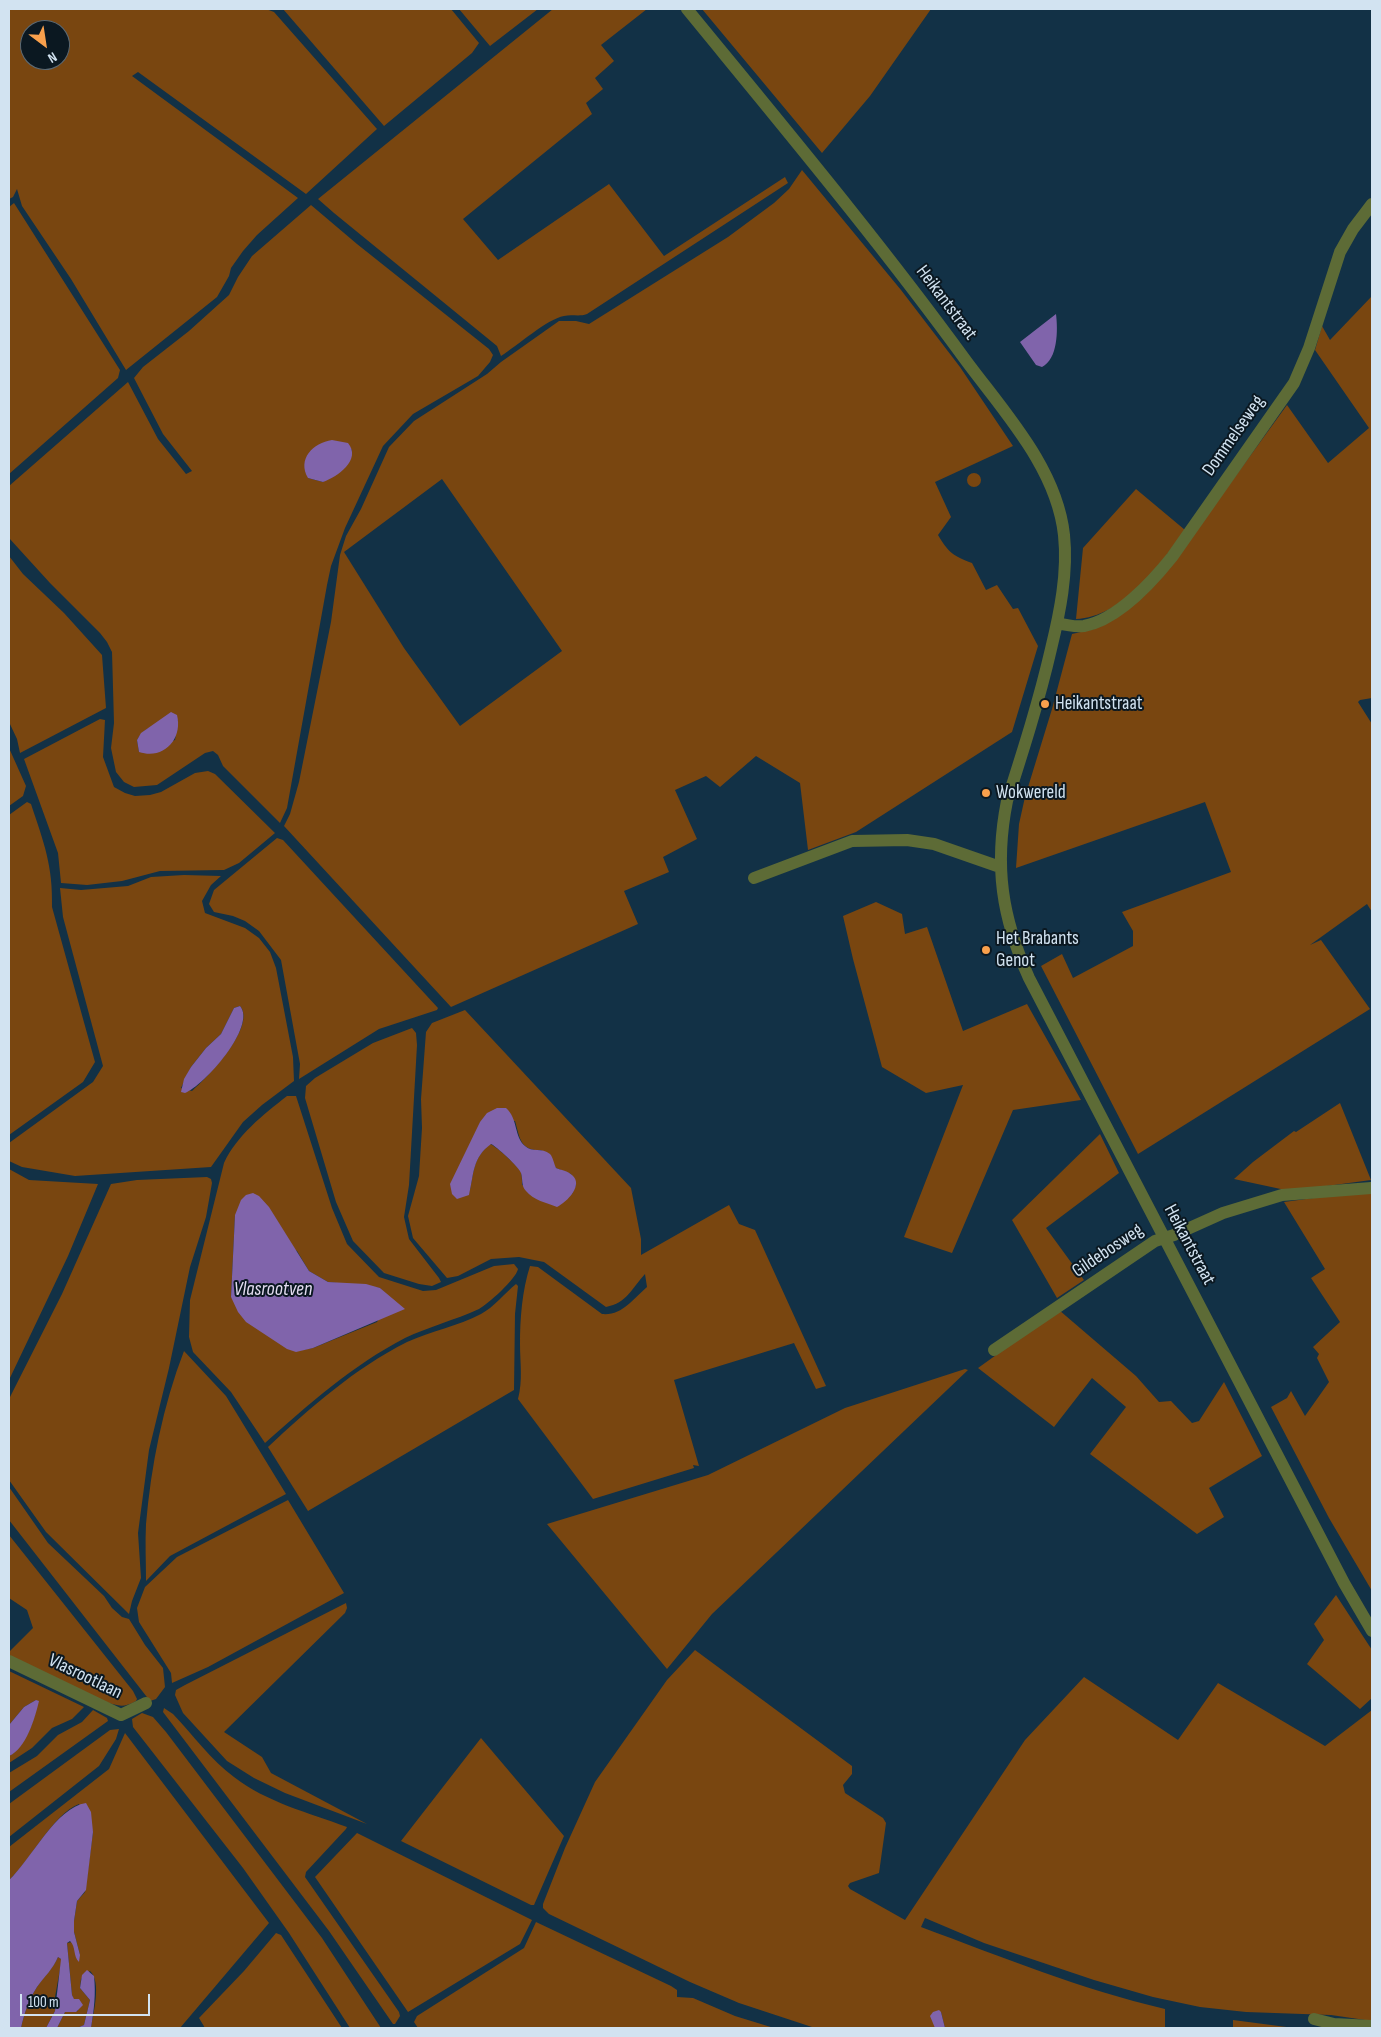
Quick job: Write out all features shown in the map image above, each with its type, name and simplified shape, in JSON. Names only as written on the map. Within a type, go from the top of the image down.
[{"type":"street","name":"Heikantstraat","points":[[687,9],[922,299],[1025,440],[1053,492],[1064,533],[1066,571],[1057,623],[1027,738],[1007,801],[1003,822],[1000,867],[1005,908],[1019,956],[1134,1172],[1163,1237],[1344,1583],[1372,1631]]},
{"type":"street","name":"Dommelseweg","points":[[1057,623],[1082,626],[1109,616],[1151,580],[1172,557],[1294,382],[1309,348],[1340,252],[1353,229],[1372,204]]},
{"type":"street","points":[[754,878],[852,841],[907,840],[934,844],[1000,867]]},
{"type":"street","name":"Gildebosweg","points":[[994,1350],[1155,1240],[1174,1235],[1223,1213],[1282,1195],[1370,1188]]},
{"type":"street","name":"Vlasrootlaan","points":[[9,1661],[121,1715],[146,1704]]},
{"type":"street","points":[[1314,2019],[1334,2024],[1372,2026]]},
{"type":"shaded area","points":[[9,9],[266,9],[274,12],[377,129],[306,194],[138,72],[132,76],[298,198],[257,235],[243,251],[231,268],[229,276],[217,297],[126,370],[71,279],[22,206],[17,189],[13,197],[9,199]]},
{"type":"shaded area","points":[[283,9],[451,9],[479,43],[472,53],[384,126]]},
{"type":"shaded area","points":[[459,9],[538,9],[490,46]]},
{"type":"shaded area","points":[[553,9],[647,9],[601,45],[614,61],[595,78],[603,89],[586,103],[592,114],[463,219],[498,260],[609,184],[664,256],[785,177],[788,183],[587,314],[567,315],[557,318],[541,327],[501,356],[497,346],[318,199]]},
{"type":"shaded area","points":[[702,9],[931,9],[870,96],[822,153]]},
{"type":"shaded area","points":[[802,170],[901,290],[960,367],[1013,446],[935,482],[951,517],[938,535],[952,553],[972,563],[986,590],[997,585],[1013,609],[1018,608],[1038,646],[1012,732],[856,832],[808,850],[800,783],[756,756],[720,787],[706,776],[675,790],[697,839],[663,857],[669,872],[624,891],[638,924],[451,1007],[284,826],[290,814],[299,782],[331,622],[340,555],[346,536],[361,509],[389,447],[414,421],[487,374],[559,321],[576,321],[589,324],[728,237],[774,203],[789,189]],"holes":[[[442,479],[562,651],[460,726],[404,648],[344,552]]]},
{"type":"shaded area","points":[[14,203],[120,370],[118,378],[9,474],[9,207]]},
{"type":"shaded area","points":[[311,205],[489,349],[493,355],[490,362],[478,376],[413,414],[383,446],[345,528],[331,566],[287,808],[280,823],[223,766],[218,755],[213,751],[205,753],[157,785],[134,787],[124,782],[116,772],[111,748],[114,723],[112,652],[100,633],[50,583],[9,538],[9,486],[128,382],[158,439],[186,474],[192,471],[163,434],[134,378],[143,367],[189,331],[229,295],[252,256]],"holes":[[[352,449],[349,462],[323,482],[308,478]],[[178,720],[175,740],[139,752],[137,740],[145,731],[154,726]]]},
{"type":"shaded area","points":[[1372,296],[1372,698],[1358,702],[1372,724],[1372,912],[1367,904],[1310,945],[1321,940],[1370,1009],[1138,1154],[1041,966],[1062,954],[1073,978],[1133,946],[1133,931],[1122,912],[1231,872],[1205,802],[1016,868],[1019,824],[1025,797],[1052,709],[1072,634],[1094,629],[1179,554],[1287,405],[1328,463],[1369,428],[1315,350],[1322,326],[1330,340]]},
{"type":"shaded area","points":[[974,473],[979,475],[981,480],[979,485],[974,487],[969,485],[967,480],[969,475]]},
{"type":"shaded area","points":[[1136,489],[1185,530],[1152,573],[1125,599],[1093,616],[1076,619],[1083,548]]},
{"type":"shaded area","points":[[9,556],[23,574],[64,613],[102,655],[106,708],[20,753],[17,739],[9,722]]},
{"type":"shaded area","points":[[100,719],[105,720],[103,757],[114,787],[135,796],[150,795],[161,792],[195,773],[208,771],[215,774],[275,833],[239,863],[224,870],[160,871],[122,881],[87,885],[61,883],[58,853],[24,759]]},
{"type":"shaded area","points":[[9,748],[26,786],[23,796],[9,806]]},
{"type":"shaded area","points":[[27,802],[31,804],[47,855],[51,879],[52,907],[95,1062],[83,1082],[9,1135],[9,815]]},
{"type":"shaded area","points":[[277,838],[283,840],[438,1008],[437,1010],[379,1029],[299,1079],[300,1064],[281,960],[259,931],[245,921],[214,912],[209,904],[214,890]]},
{"type":"shaded area","points":[[184,875],[221,876],[211,885],[202,901],[205,913],[245,928],[259,938],[270,952],[276,968],[293,1057],[294,1081],[243,1122],[211,1167],[75,1176],[22,1167],[9,1161],[9,1143],[93,1082],[103,1066],[63,917],[60,888],[81,890],[128,886],[151,877]],"holes":[[[240,1006],[243,1015],[242,1026],[236,1038],[218,1064],[192,1091],[181,1088],[191,1067],[206,1048],[221,1034],[234,1008]]]},
{"type":"shaded area","points":[[876,902],[902,914],[905,934],[927,927],[963,1031],[1027,1004],[1081,1100],[1013,1110],[952,1253],[904,1237],[963,1085],[926,1093],[882,1067],[843,916]]},
{"type":"shaded area","points":[[465,1010],[631,1188],[641,1239],[641,1255],[729,1205],[739,1224],[755,1230],[826,1386],[816,1389],[794,1343],[674,1380],[699,1466],[693,1465],[694,1468],[593,1499],[518,1399],[521,1378],[521,1315],[527,1276],[530,1266],[538,1267],[602,1314],[609,1314],[621,1310],[647,1287],[645,1274],[629,1294],[619,1302],[606,1307],[544,1262],[519,1257],[491,1259],[458,1276],[447,1278],[413,1238],[408,1216],[419,1176],[422,1128],[421,1099],[426,1032],[432,1023]],"holes":[[[515,1121],[520,1138],[525,1146],[534,1150],[541,1150],[556,1168],[571,1174],[576,1185],[572,1194],[522,1185],[519,1169],[502,1152],[490,1144],[477,1161],[469,1195],[480,1122]]]},
{"type":"shaded area","points":[[412,1028],[416,1033],[417,1045],[409,1185],[404,1217],[409,1239],[441,1282],[432,1286],[384,1273],[353,1241],[336,1202],[305,1098],[306,1086],[315,1078],[373,1043]]},
{"type":"shaded area","points":[[287,1096],[296,1096],[332,1208],[347,1244],[379,1277],[423,1291],[436,1290],[494,1266],[514,1264],[518,1269],[507,1285],[479,1309],[405,1338],[367,1360],[332,1386],[265,1443],[231,1392],[193,1352],[189,1337],[190,1300],[224,1163],[243,1135]],"holes":[[[235,1215],[297,1251],[309,1271],[328,1282],[380,1288],[390,1299],[377,1322],[313,1348],[296,1351],[231,1297]]]},
{"type":"shaded area","points":[[1340,1103],[1371,1180],[1290,1191],[1234,1179],[1294,1131],[1296,1132]]},
{"type":"shaded area","points":[[1100,1134],[1119,1173],[1046,1228],[1084,1280],[1057,1298],[1012,1220]]},
{"type":"shaded area","points":[[9,1169],[29,1180],[98,1184],[68,1256],[9,1380]]},
{"type":"shaded area","points":[[207,1177],[211,1179],[212,1183],[206,1217],[190,1267],[169,1368],[149,1450],[138,1533],[141,1578],[129,1614],[46,1532],[9,1480],[9,1399],[62,1294],[111,1184],[137,1180]]},
{"type":"shaded area","points":[[1372,1190],[1372,1591],[1329,1518],[1271,1407],[1287,1398],[1291,1391],[1305,1416],[1329,1382],[1317,1358],[1319,1354],[1313,1347],[1340,1322],[1311,1278],[1325,1269],[1284,1202]]},
{"type":"shaded area","points":[[516,1284],[518,1286],[515,1314],[514,1390],[308,1511],[268,1447],[317,1403],[369,1364],[407,1342],[481,1314],[495,1304]]},
{"type":"shaded area","points":[[1059,1310],[1136,1376],[1159,1402],[1171,1401],[1192,1423],[1199,1421],[1224,1382],[1262,1456],[1209,1488],[1224,1517],[1197,1534],[1090,1454],[1126,1407],[1092,1378],[1054,1427],[978,1368]]},
{"type":"shaded area","points":[[184,1351],[226,1396],[286,1494],[170,1556],[146,1581],[146,1524],[151,1480],[164,1414]]},
{"type":"shaded area","points":[[965,1369],[968,1370],[712,1614],[667,1669],[547,1524],[708,1475],[845,1408]]},
{"type":"shaded area","points":[[9,1487],[48,1543],[104,1596],[112,1608],[122,1617],[129,1619],[145,1645],[163,1668],[165,1687],[156,1699],[150,1701],[9,1520]]},
{"type":"shaded area","points":[[288,1500],[344,1593],[208,1667],[172,1683],[171,1673],[139,1622],[137,1608],[145,1587],[177,1557]]},
{"type":"shaded area","points":[[9,1535],[133,1691],[137,1699],[136,1701],[128,1705],[114,1705],[9,1656],[10,1651],[33,1628],[27,1610],[9,1598]]},
{"type":"shaded area","points":[[1336,1595],[1372,1650],[1372,1698],[1360,1709],[1307,1664],[1324,1640],[1314,1624]]},
{"type":"shaded area","points":[[346,1603],[345,1613],[224,1732],[262,1757],[271,1773],[367,1824],[285,1793],[254,1778],[227,1761],[183,1713],[175,1695],[176,1690],[185,1685]]},
{"type":"shaded area","points":[[695,1650],[852,1766],[852,1774],[843,1785],[845,1793],[883,1818],[886,1823],[879,1873],[850,1883],[848,1886],[850,1889],[905,1920],[1025,1740],[1084,1677],[1178,1740],[1218,1683],[1325,1746],[1372,1710],[1372,2021],[1331,2015],[1246,2012],[1200,2007],[1153,1997],[1094,1980],[984,1943],[925,1918],[921,1927],[1072,1982],[1165,2009],[1165,2028],[945,2028],[941,2012],[935,2028],[815,2028],[739,2003],[690,1982],[549,1914],[543,1908],[543,1904],[565,1848],[595,1782],[667,1680]]},
{"type":"shaded area","points":[[9,1671],[84,1707],[72,1719],[52,1728],[32,1748],[9,1763],[9,1756],[20,1747],[29,1731],[35,1714],[36,1700],[24,1707],[9,1725]]},
{"type":"shaded area","points":[[164,1708],[173,1714],[218,1763],[246,1786],[288,1806],[347,1827],[306,1872],[305,1877],[399,2012],[400,2016],[395,2024],[393,2024],[329,1931],[163,1712]]},
{"type":"shaded area","points":[[93,1710],[107,1718],[108,1721],[9,1792],[9,1773],[37,1756],[58,1735],[82,1722]]},
{"type":"shaded area","points":[[142,1713],[153,1717],[166,1732],[322,1938],[381,2028],[350,2028],[289,1933],[243,1868],[133,1727],[132,1719]]},
{"type":"shaded area","points":[[119,1729],[116,1739],[99,1766],[9,1837],[9,1804],[110,1730]]},
{"type":"shaded area","points":[[125,1733],[269,1923],[180,2028],[91,2028],[95,2007],[96,1983],[90,1971],[81,1979],[80,1988],[90,2000],[84,2025],[77,2028],[57,2028],[65,2012],[78,2011],[72,1995],[67,1943],[72,1942],[80,1955],[74,1932],[74,1921],[77,1901],[85,1892],[93,1832],[79,1804],[69,1809],[51,1827],[26,1861],[9,1880],[9,1847],[109,1769]]},
{"type":"shaded area","points":[[481,1738],[564,1836],[534,1905],[401,1841]]},
{"type":"shaded area","points":[[357,1833],[532,1920],[520,1944],[408,2012],[315,1877]]},
{"type":"shaded area","points":[[536,1922],[671,1986],[677,1990],[677,1997],[693,1998],[735,2016],[774,2028],[418,2028],[414,2022],[417,2016],[524,1948]]},
{"type":"shaded area","points":[[276,1933],[281,1935],[342,2028],[205,2028],[199,2018],[244,1971]]},
{"type":"shaded area","points":[[58,1957],[61,1959],[61,1964],[55,1997],[55,2011],[46,2028],[21,2028],[32,1996]]},
{"type":"shaded area","points":[[1233,2020],[1294,2028],[1233,2028]]},
{"type":"water","points":[[1056,314],[1056,344],[1051,358],[1042,367],[1036,365],[1020,342]]},
{"type":"water","points":[[332,440],[348,443],[352,449],[350,461],[341,472],[323,482],[308,478],[304,464],[309,453],[313,448]]},
{"type":"water","points":[[171,712],[177,715],[178,724],[177,732],[170,746],[156,753],[139,752],[137,740],[141,733]]},
{"type":"water","points":[[240,1006],[243,1015],[241,1027],[226,1054],[215,1068],[194,1088],[185,1093],[181,1092],[184,1079],[191,1067],[206,1048],[221,1034],[234,1008]]},
{"type":"water","points":[[497,1108],[506,1108],[510,1112],[519,1138],[525,1146],[547,1152],[551,1155],[556,1168],[569,1172],[575,1179],[576,1184],[573,1193],[561,1205],[557,1207],[532,1197],[523,1187],[522,1175],[519,1170],[491,1144],[477,1161],[469,1195],[457,1199],[452,1194],[450,1184],[480,1122],[487,1113]]},
{"type":"water","name":"Vlasrootven","points":[[253,1193],[259,1196],[269,1207],[309,1271],[328,1282],[366,1284],[380,1288],[405,1309],[313,1348],[296,1352],[287,1349],[246,1322],[238,1312],[231,1297],[235,1215],[241,1200],[246,1195]]},
{"type":"water","points":[[36,1700],[39,1701],[29,1732],[20,1747],[9,1756],[9,1725],[24,1707]]},
{"type":"water","points":[[86,1803],[91,1812],[93,1832],[86,1890],[77,1901],[74,1921],[74,1932],[80,1955],[79,1962],[72,1943],[70,1941],[67,1943],[72,1995],[74,1999],[79,1999],[83,2005],[76,2012],[65,2012],[57,2028],[46,2028],[55,2011],[61,1959],[58,1957],[32,1996],[21,2028],[9,2028],[9,1880],[44,1835],[64,1814]]},
{"type":"water","points":[[87,1970],[94,1976],[95,1983],[91,2028],[77,2028],[84,2025],[90,2000],[80,1988],[82,1975]]},
{"type":"water","points":[[939,2010],[945,2028],[935,2028],[930,2016],[933,2012]]},
{"type":"place","name":"Heikantstraat","points":[[1045,704]]},
{"type":"place","name":"Wokwereld","points":[[986,793]]},
{"type":"place","name":"Het Brabants Genot","points":[[986,950]]}]
